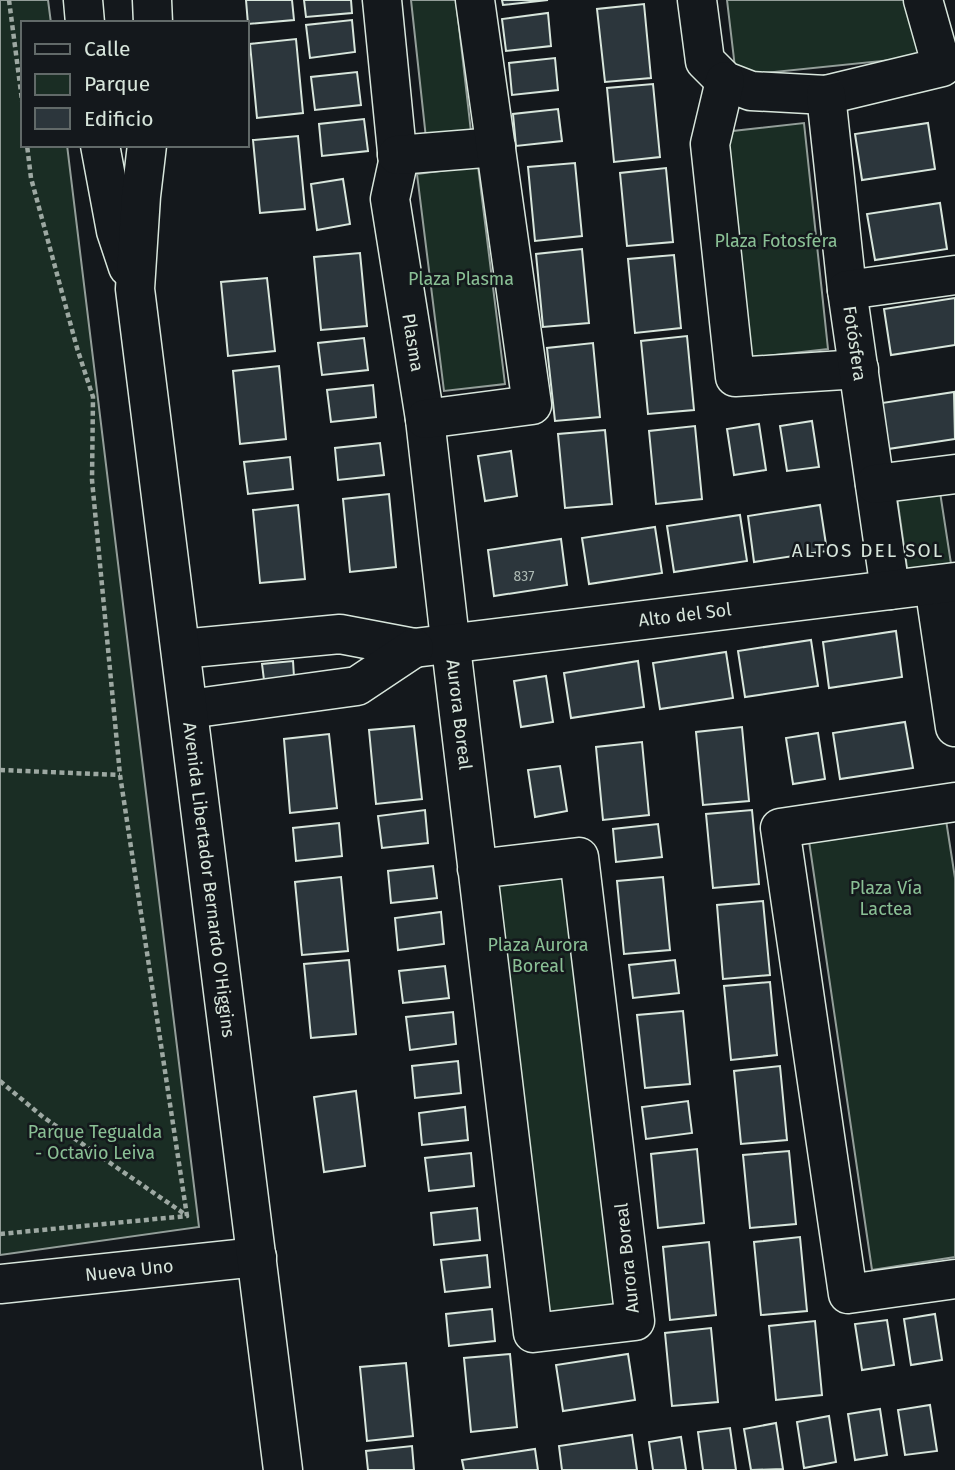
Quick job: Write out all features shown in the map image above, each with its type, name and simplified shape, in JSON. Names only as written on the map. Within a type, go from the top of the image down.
[{"type":"street","points":[[83,0],[85,21]]},
{"type":"street","points":[[152,0],[153,21]]},
{"type":"street","name":"Plasma","points":[[383,0],[398,162],[390,200],[425,419],[432,646]]},
{"type":"street","points":[[425,419],[533,405],[475,0]]},
{"type":"street","points":[[697,0],[705,61],[724,81],[751,92],[826,95],[942,67],[923,0]]},
{"type":"street","points":[[724,81],[710,144],[735,377],[859,369]]},
{"type":"street","name":"Fotósfera","points":[[826,95],[848,290],[890,590]]},
{"type":"street","name":"Avenida Libertador Bernardo O'Higgins","points":[[100,147],[116,230],[135,289],[283,1470]]},
{"type":"street","name":"Avenida Libertador Bernardo O'Higgins","points":[[135,289],[147,147]]},
{"type":"street","points":[[397,155],[496,147]]},
{"type":"street","points":[[848,290],[955,275]]},
{"type":"street","points":[[875,484],[955,474]]},
{"type":"street","points":[[944,584],[954,716]]},
{"type":"street","name":"Alto del Sol","points":[[181,649],[340,634],[432,646],[944,584]]},
{"type":"street","name":"Alto del Sol","points":[[188,709],[357,686],[432,646]]},
{"type":"street","name":"Aurora Boreal","points":[[432,646],[477,869],[533,1333],[635,1321],[579,857],[477,869]]},
{"type":"street","points":[[955,802],[780,828],[848,1294],[955,1279]]},
{"type":"street","name":"Nueva Uno","points":[[0,1284],[257,1257]]},
{"type":"path","points":[[9,0],[21,93]]},
{"type":"path","points":[[27,147],[31,178],[93,397],[92,480],[120,775],[187,1216]]},
{"type":"path","points":[[0,770],[120,775]]},
{"type":"path","points":[[0,1080],[43,1117],[187,1216]]},
{"type":"path","points":[[0,1234],[187,1216]]},
{"type":"green space","name":"Parque Tegualda - Octavio Leiva","points":[[0,0],[48,0],[51,21],[21,21],[21,147],[67,147],[199,1227],[0,1255]]},
{"type":"green space","points":[[411,0],[456,0],[471,132],[426,138]]},
{"type":"green space","points":[[727,0],[905,0],[921,57],[736,76]]},
{"type":"green space","name":"Plaza Fotosfera","points":[[804,123],[828,349],[748,358],[724,132]]},
{"type":"green space","name":"Plaza Plasma","points":[[478,166],[505,384],[444,391],[417,174]]},
{"type":"green space","points":[[940,492],[952,570],[908,575],[897,497]]},
{"type":"green space","name":"Plaza Vía Lactea","points":[[946,820],[955,878],[955,1257],[872,1270],[809,841]]},
{"type":"green space","name":"Plaza Aurora Boreal","points":[[566,871],[616,1306],[541,1314],[491,879]]},
{"type":"building","points":[[246,0],[292,0],[294,20],[248,24]]},
{"type":"building","points":[[304,0],[351,0],[352,13],[306,17]]},
{"type":"building","points":[[502,0],[548,0],[503,5]]},
{"type":"building","points":[[644,4],[651,78],[605,82],[597,9]]},
{"type":"building","points":[[548,13],[551,46],[506,51],[502,19]]},
{"type":"building","points":[[352,20],[355,52],[310,58],[306,25]]},
{"type":"building","points":[[296,39],[303,113],[257,118],[250,44]]},
{"type":"building","points":[[555,58],[558,90],[512,95],[509,63]]},
{"type":"building","points":[[357,72],[361,105],[315,110],[311,77]]},
{"type":"building","points":[[653,84],[660,157],[614,162],[607,88]]},
{"type":"building","points":[[558,109],[562,141],[516,146],[513,114]]},
{"type":"building","points":[[364,119],[368,151],[322,156],[319,124]]},
{"type":"building","points":[[928,123],[935,169],[862,180],[855,134]]},
{"type":"building","points":[[298,136],[305,209],[260,213],[253,140]]},
{"type":"building","points":[[575,163],[582,236],[535,241],[528,167]]},
{"type":"building","points":[[666,168],[673,242],[627,246],[620,173]]},
{"type":"building","points":[[343,179],[350,224],[317,230],[311,184]]},
{"type":"building","points":[[940,203],[947,249],[875,260],[867,214]]},
{"type":"building","points":[[582,249],[589,323],[543,327],[536,254]]},
{"type":"building","points":[[360,253],[367,326],[321,330],[314,257]]},
{"type":"building","points":[[674,255],[681,328],[635,333],[628,259]]},
{"type":"building","points":[[267,278],[275,351],[228,356],[221,282]]},
{"type":"building","points":[[955,298],[955,345],[891,355],[884,309]]},
{"type":"building","points":[[687,336],[694,410],[648,414],[641,341]]},
{"type":"building","points":[[364,338],[368,370],[322,375],[318,343]]},
{"type":"building","points":[[593,343],[600,417],[555,421],[547,348]]},
{"type":"building","points":[[279,366],[286,439],[240,444],[233,371]]},
{"type":"building","points":[[373,385],[376,417],[331,422],[327,390]]},
{"type":"building","points":[[954,392],[955,439],[888,449],[882,403]]},
{"type":"building","points":[[812,421],[819,467],[787,471],[780,426]]},
{"type":"building","points":[[759,424],[766,470],[734,475],[727,429]]},
{"type":"building","points":[[695,426],[702,499],[656,504],[649,431]]},
{"type":"building","points":[[605,430],[612,504],[565,508],[558,434]]},
{"type":"building","points":[[380,443],[384,475],[338,480],[335,448]]},
{"type":"building","points":[[511,451],[517,496],[485,501],[478,456]]},
{"type":"building","points":[[290,457],[293,489],[248,494],[244,462]]},
{"type":"building","points":[[389,494],[396,567],[350,572],[343,499]]},
{"type":"building","points":[[298,505],[305,579],[260,583],[253,510]]},
{"type":"building","points":[[820,505],[827,551],[754,562],[748,516]]},
{"type":"building","points":[[740,515],[747,561],[674,572],[667,526]]},
{"type":"building","points":[[655,527],[662,573],[589,584],[582,538]]},
{"type":"building","points":[[561,539],[567,585],[494,596],[488,550]]},
{"type":"building","points":[[896,631],[902,677],[829,688],[823,642]]},
{"type":"building","points":[[811,640],[818,686],[745,697],[738,651]]},
{"type":"building","points":[[726,652],[733,698],[660,709],[653,663]]},
{"type":"building","points":[[293,661],[294,677],[264,680],[262,664]]},
{"type":"building","points":[[638,661],[644,707],[571,718],[564,673]]},
{"type":"building","points":[[546,676],[553,722],[521,727],[514,681]]},
{"type":"building","points":[[905,722],[913,768],[840,779],[833,733]]},
{"type":"building","points":[[414,726],[422,799],[376,804],[369,730]]},
{"type":"building","points":[[742,727],[749,801],[703,805],[696,732]]},
{"type":"building","points":[[818,733],[825,779],[793,784],[786,738]]},
{"type":"building","points":[[329,734],[337,808],[290,813],[284,739]]},
{"type":"building","points":[[642,742],[649,815],[603,820],[596,747]]},
{"type":"building","points":[[560,766],[567,811],[535,817],[528,770]]},
{"type":"building","points":[[425,810],[428,843],[382,848],[378,816]]},
{"type":"building","points":[[752,810],[759,884],[713,888],[706,814]]},
{"type":"building","points":[[339,823],[342,856],[296,861],[293,828]]},
{"type":"building","points":[[658,824],[662,857],[616,862],[613,829]]},
{"type":"building","points":[[433,866],[437,898],[391,903],[388,871]]},
{"type":"building","points":[[341,877],[348,951],[302,955],[295,882]]},
{"type":"building","points":[[663,877],[670,950],[624,954],[617,881]]},
{"type":"building","points":[[763,901],[770,975],[723,979],[717,905]]},
{"type":"building","points":[[441,912],[444,944],[398,950],[395,918]]},
{"type":"building","points":[[349,960],[356,1034],[311,1038],[304,964]]},
{"type":"building","points":[[675,960],[679,993],[633,998],[629,965]]},
{"type":"building","points":[[445,966],[449,998],[403,1003],[399,971]]},
{"type":"building","points":[[770,982],[777,1055],[731,1060],[724,986]]},
{"type":"building","points":[[683,1011],[690,1084],[645,1088],[637,1015]]},
{"type":"building","points":[[453,1012],[456,1044],[410,1050],[406,1017]]},
{"type":"building","points":[[458,1061],[461,1093],[415,1098],[412,1066]]},
{"type":"building","points":[[780,1066],[787,1140],[741,1144],[734,1071]]},
{"type":"building","points":[[356,1091],[365,1166],[324,1172],[314,1097]]},
{"type":"building","points":[[688,1101],[692,1133],[646,1139],[642,1107]]},
{"type":"building","points":[[465,1107],[468,1140],[422,1145],[419,1113]]},
{"type":"building","points":[[697,1149],[704,1223],[658,1228],[651,1154]]},
{"type":"building","points":[[789,1151],[796,1224],[750,1228],[743,1155]]},
{"type":"building","points":[[471,1153],[474,1186],[429,1191],[425,1158]]},
{"type":"building","points":[[477,1208],[480,1240],[434,1245],[431,1213]]},
{"type":"building","points":[[800,1237],[807,1311],[761,1315],[754,1242]]},
{"type":"building","points":[[709,1242],[716,1315],[670,1320],[663,1247]]},
{"type":"building","points":[[487,1255],[490,1287],[445,1292],[441,1260]]},
{"type":"building","points":[[492,1309],[495,1341],[449,1346],[446,1314]]},
{"type":"building","points":[[935,1314],[942,1360],[911,1365],[904,1319]]},
{"type":"building","points":[[887,1320],[894,1365],[862,1370],[855,1324]]},
{"type":"building","points":[[815,1321],[822,1395],[776,1400],[769,1326]]},
{"type":"building","points":[[711,1328],[718,1402],[672,1406],[665,1333]]},
{"type":"building","points":[[510,1354],[517,1427],[471,1432],[464,1358]]},
{"type":"building","points":[[628,1354],[635,1400],[563,1411],[556,1365]]},
{"type":"building","points":[[406,1363],[413,1436],[367,1441],[360,1367]]},
{"type":"building","points":[[930,1405],[937,1451],[905,1455],[898,1410]]},
{"type":"building","points":[[880,1409],[887,1455],[855,1460],[848,1414]]},
{"type":"building","points":[[829,1416],[836,1462],[804,1468],[797,1422]]},
{"type":"building","points":[[776,1423],[783,1469],[751,1470],[744,1429]]},
{"type":"building","points":[[730,1428],[736,1470],[703,1470],[698,1432]]},
{"type":"building","points":[[632,1435],[637,1470],[562,1470],[559,1446]]},
{"type":"building","points":[[681,1437],[686,1470],[653,1470],[649,1442]]},
{"type":"building","points":[[412,1446],[414,1470],[368,1470],[366,1451]]},
{"type":"building","points":[[535,1449],[538,1470],[464,1470],[462,1460]]},
{"type":"district","name":"ALTOS DEL SOL","points":[[868,550]]}]
